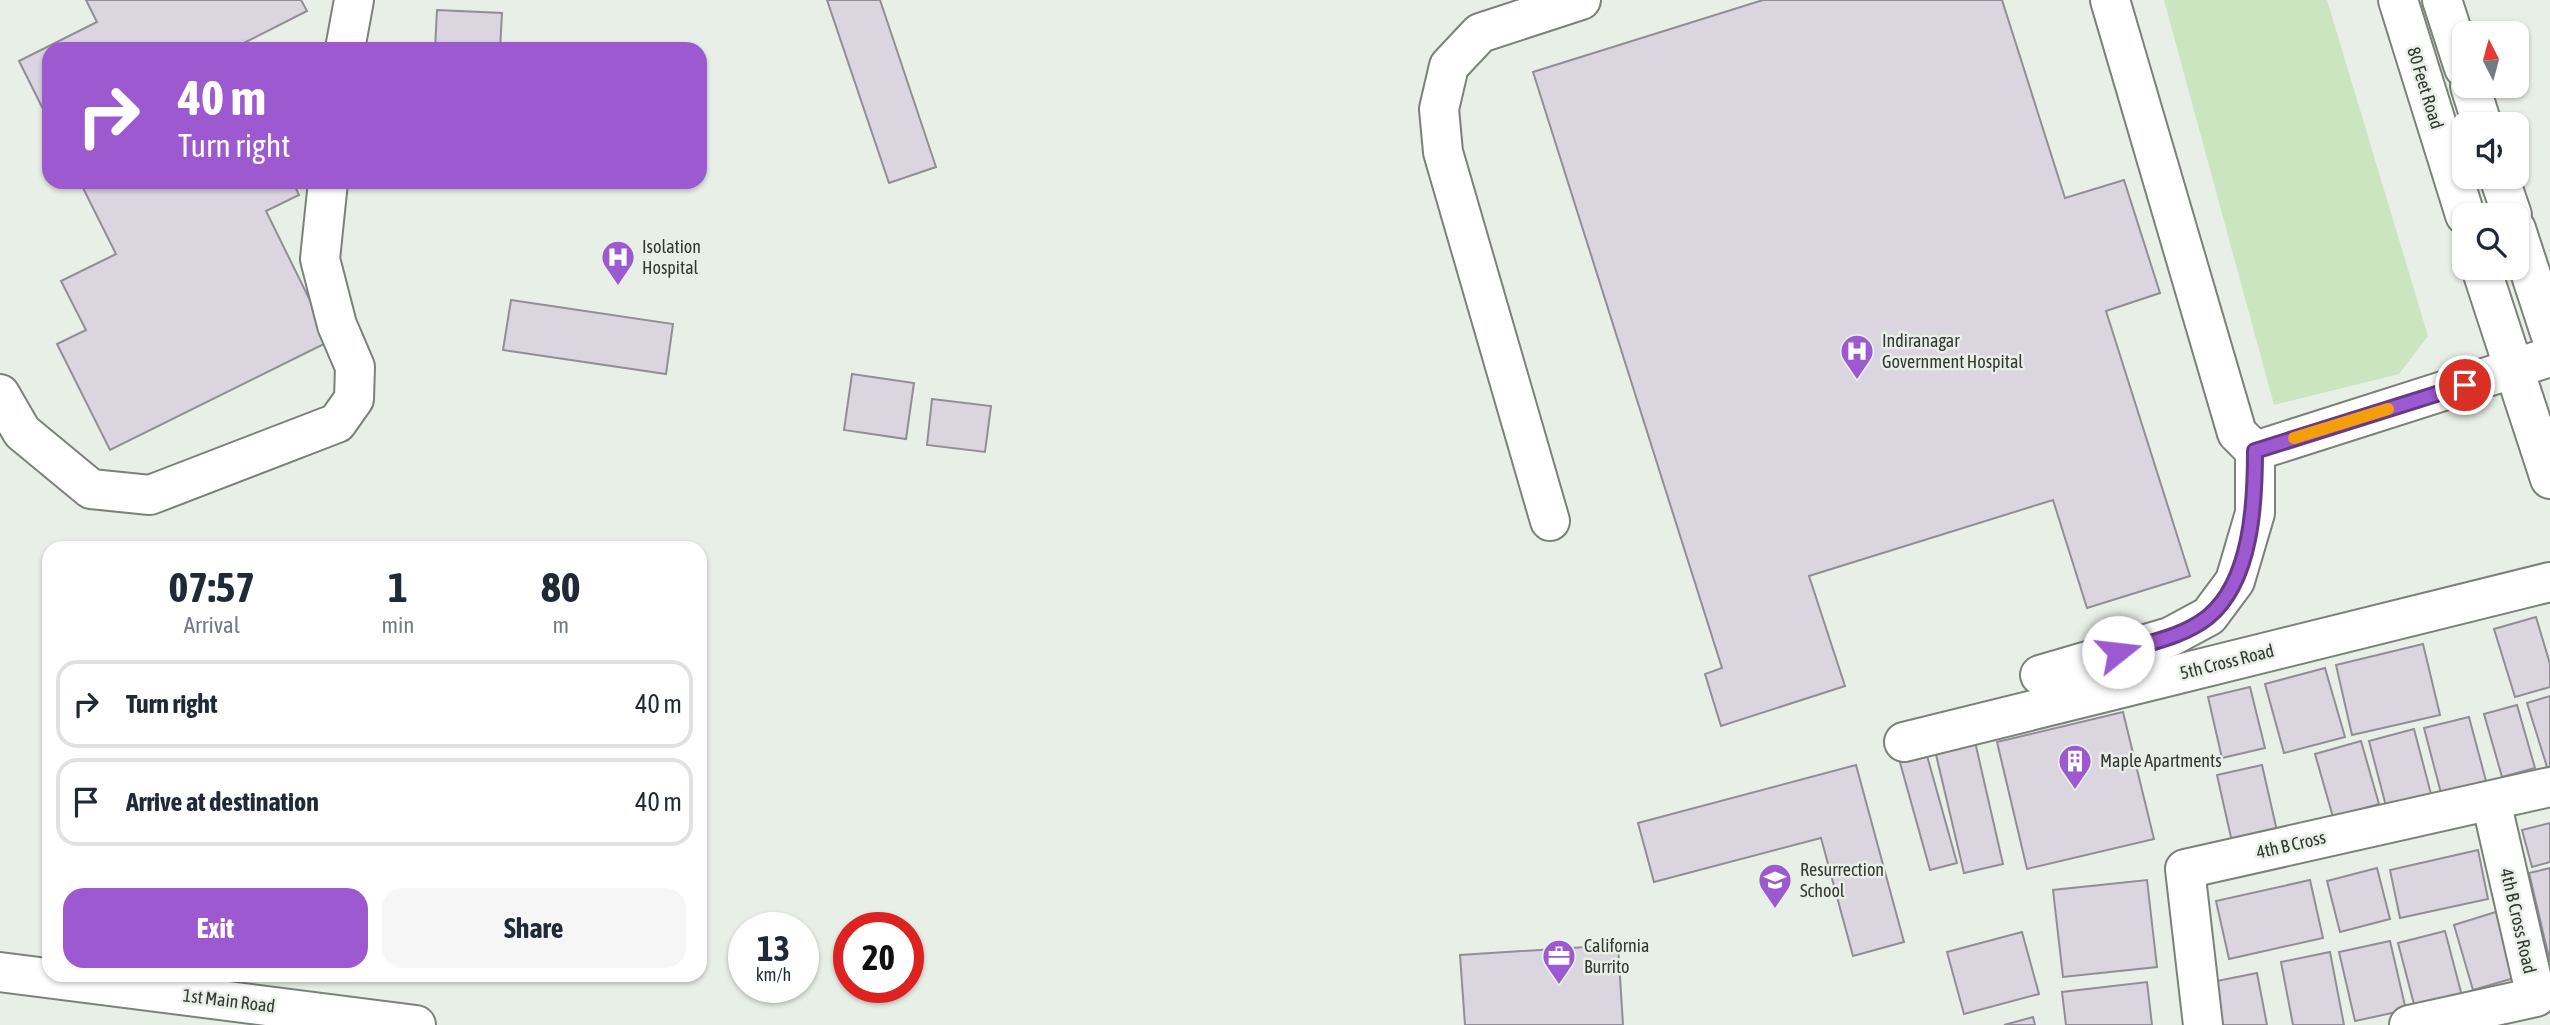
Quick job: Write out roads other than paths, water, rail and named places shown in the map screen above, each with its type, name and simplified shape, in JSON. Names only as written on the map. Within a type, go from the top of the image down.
[{"type":"street","points":[[346,42],[354,0]]},
{"type":"street","points":[[1550,522],[1443,152],[1439,109],[1449,66],[1480,33],[1581,0]]},
{"type":"street","points":[[2040,675],[2170,637],[2209,616],[2235,581],[2255,513],[2255,451],[2237,433],[2110,0]]},
{"type":"street","name":"80 Feet Road","points":[[2398,0],[2461,203]]},
{"type":"street","points":[[2442,0],[2452,31]]},
{"type":"street","points":[[0,394],[22,432],[91,489],[150,495],[337,423],[355,399],[355,367],[337,325],[320,259],[327,189]]},
{"type":"street","points":[[2529,254],[2542,279],[2550,333]]},
{"type":"street","points":[[2485,280],[2550,479]]},
{"type":"street","points":[[2255,451],[2550,357]]},
{"type":"street","name":"5th Cross Road","points":[[1904,742],[2550,582]]},
{"type":"street","name":"4th B Cross","points":[[2203,1025],[2185,869],[2550,787]]},
{"type":"street","name":"4th B Cross Road","points":[[2409,1025],[2536,997],[2491,801]]},
{"type":"street","name":"1st Main Road","points":[[0,972],[42,977]]},
{"type":"street","name":"1st Main Road","points":[[78,982],[416,1025]]},
{"type":"place","name":"Isolation Hospital","points":[[618,287]]},
{"type":"place","name":"Indiranagar Government Hospital","points":[[1857,381]]},
{"type":"place","name":"Maple Apartments","points":[[2075,791]]},
{"type":"place","name":"Resurrection School","points":[[1775,910]]},
{"type":"place","name":"California Burrito","points":[[1559,986]]}]
